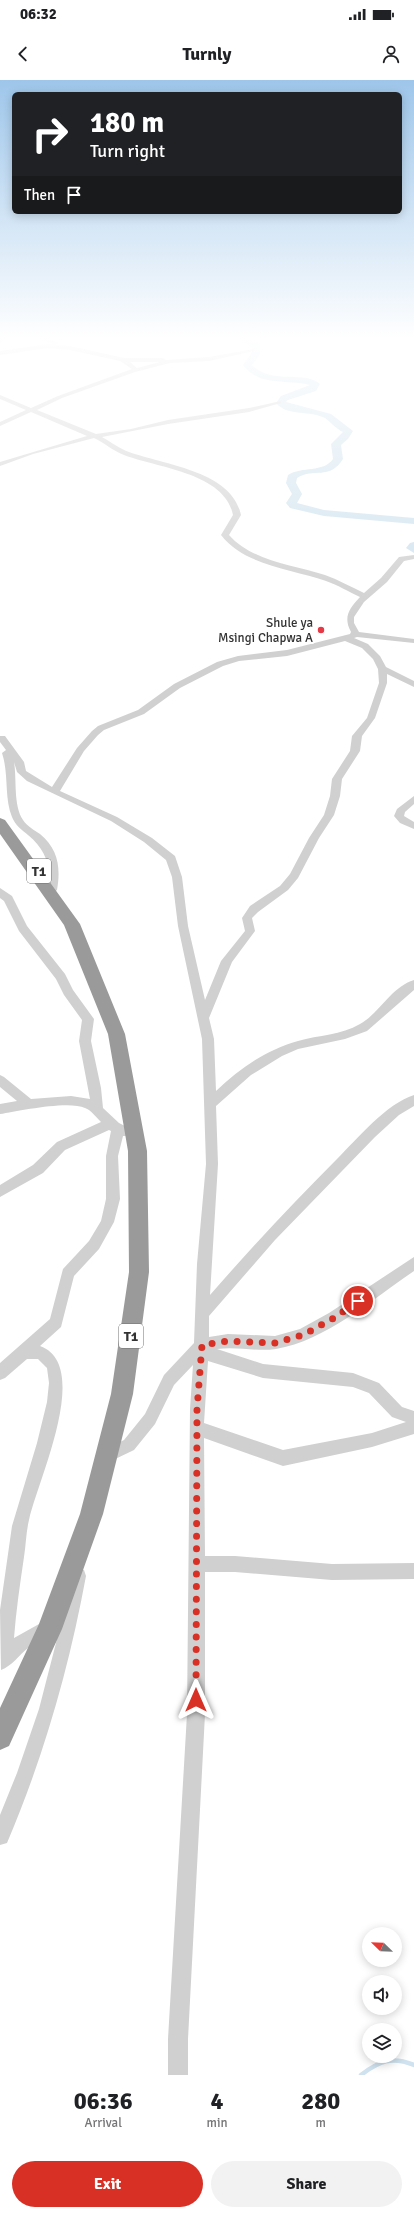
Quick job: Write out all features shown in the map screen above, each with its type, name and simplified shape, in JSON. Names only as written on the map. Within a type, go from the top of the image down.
[{"type":"highway","name":"T1","points":[[0,823],[24,850],[52,890],[73,924],[101,984],[119,1040],[121,1130],[141,1195],[138,1263],[127,1364],[109,1455],[79,1556],[53,1624],[0,1737]]},
{"type":"street","points":[[80,430],[95,436],[125,453],[200,475],[220,488],[235,505],[236,510],[236,515],[225,536],[239,548],[274,563],[339,583],[364,596]]},
{"type":"street","points":[[0,464],[71,441],[135,430]]},
{"type":"street","points":[[351,636],[350,617],[364,596],[384,580],[402,559],[414,557]]},
{"type":"street","points":[[204,1017],[227,961],[250,931],[247,918],[260,904],[276,894],[290,882],[329,815],[335,796],[337,779],[355,751],[357,736],[372,718],[382,689],[384,677],[382,669],[377,658],[365,646],[351,636]]},
{"type":"street","points":[[54,792],[80,750],[101,728],[141,712],[177,686],[220,664],[238,659],[287,653],[351,636],[414,641]]},
{"type":"street","points":[[382,669],[414,684]]},
{"type":"street","points":[[1,736],[18,762],[22,772],[30,779],[54,792],[114,819],[148,840],[171,858],[177,877],[183,926],[208,1038],[212,1164],[204,1264],[202,1349],[197,1428],[196,1714],[178,2039],[178,2075]]},
{"type":"street","points":[[1,736],[12,765],[12,796],[17,819],[52,854],[55,874],[52,890]]},
{"type":"street","points":[[414,799],[400,811],[399,816],[403,821],[414,826]]},
{"type":"street","points":[[0,892],[8,900],[23,928],[61,977],[68,992],[88,1018],[85,1041],[95,1088],[97,1110]]},
{"type":"street","points":[[210,1104],[238,1078],[262,1060],[290,1048],[345,1036],[364,1027],[378,1016],[389,1003],[414,984]]},
{"type":"street","points":[[0,1080],[29,1105]]},
{"type":"street","points":[[0,1109],[80,1100],[97,1110],[121,1130]]},
{"type":"street","points":[[202,1314],[270,1236],[372,1133],[395,1112],[414,1100]]},
{"type":"street","points":[[0,1192],[38,1169],[62,1146],[121,1130]]},
{"type":"street","points":[[0,1373],[56,1322],[68,1272],[94,1245],[107,1222],[113,1199],[112,1156],[121,1130]]},
{"type":"street","points":[[109,1455],[129,1445],[150,1419],[168,1380],[202,1349],[228,1341],[275,1343],[303,1335],[334,1318],[414,1263]]},
{"type":"street","points":[[202,1349],[263,1371],[354,1380],[374,1388],[397,1412],[414,1420]]},
{"type":"street","points":[[2,1661],[4,1633],[21,1520],[48,1428],[55,1391],[54,1367],[50,1359],[44,1354],[35,1351],[28,1351],[20,1355]]},
{"type":"street","points":[[197,1428],[283,1458],[372,1440],[414,1420]]},
{"type":"street","points":[[0,1836],[16,1800],[42,1731],[67,1633],[78,1576],[79,1556]]},
{"type":"street","points":[[196,1564],[235,1564],[332,1572],[414,1571]]},
{"type":"street","points":[[2,1661],[22,1642],[53,1624]]},
{"type":"waterway","points":[[346,430],[348,431],[345,437],[336,444],[338,459],[334,465],[329,469],[303,472],[292,477],[291,483],[297,494],[291,503],[294,506],[324,513],[414,521]]},
{"type":"waterway","points":[[414,545],[412,548],[414,550]]},
{"type":"waterway","points":[[361,2075],[374,2066],[386,2061],[399,2061],[414,2065]]},
{"type":"place","name":"Shule ya Msingi Chapwa A","points":[[321,630]]},
{"type":"route","points":[[196,1700],[197,1409],[202,1345],[228,1341],[275,1343],[303,1335],[334,1318],[358,1301]]}]
